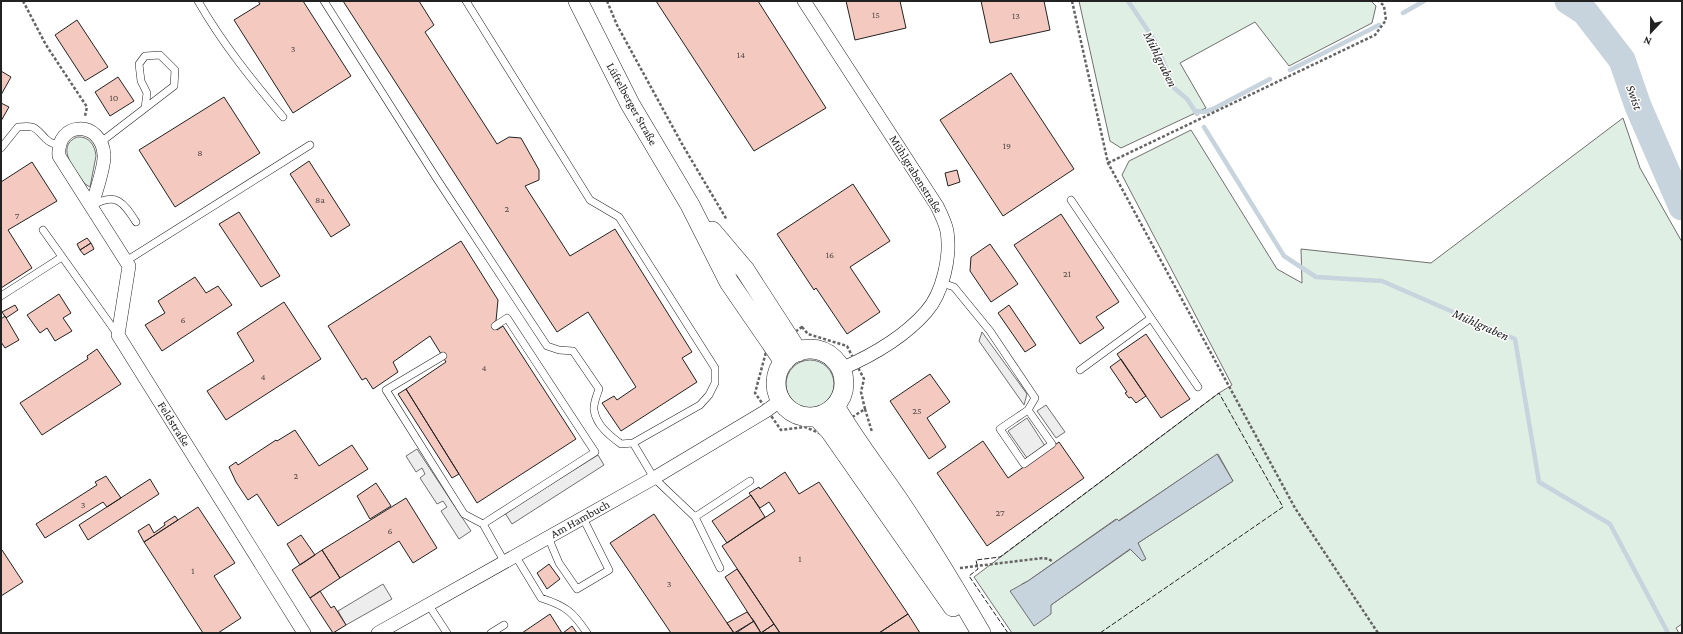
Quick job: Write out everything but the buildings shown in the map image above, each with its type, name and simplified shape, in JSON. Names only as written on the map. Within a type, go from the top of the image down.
[{"type":"main road","name":"Lüftelberger Straße","points":[[578,1],[630,104],[690,205],[744,270],[789,345]]},
{"type":"main road","points":[[972,633],[836,420],[844,389],[844,378],[848,366],[822,352],[789,345],[776,381],[777,391],[774,406],[788,409],[796,414],[806,417],[836,420],[902,504],[944,570],[981,633]]},
{"type":"street","name":"Mühlgrabenstraße","points":[[804,1],[938,206],[947,232],[947,262],[942,283],[927,311],[913,325],[895,339],[848,366]]},
{"type":"street","points":[[92,206],[104,157],[102,142],[96,134],[82,128],[70,131],[62,137],[58,146],[59,156],[129,266],[118,335]]},
{"type":"street","name":"Feldstraße","points":[[118,335],[304,633]]},
{"type":"street","name":"Am Hambuch","points":[[378,633],[509,558],[654,478],[774,406]]},
{"type":"lane","points":[[198,1],[219,35],[255,84],[283,117]]},
{"type":"lane","points":[[324,1],[435,176],[547,346],[559,350],[573,351],[599,389],[594,409],[600,424],[608,435],[621,444],[633,443],[700,405],[709,395],[715,384],[715,368],[619,217],[590,200],[466,1]]},
{"type":"lane","points":[[102,142],[174,86],[175,70],[160,55],[145,56],[139,64],[141,81],[147,93],[145,108]]},
{"type":"lane","points":[[1,148],[18,127],[26,126],[42,132],[47,140],[58,146]]},
{"type":"lane","points":[[126,261],[310,145]]},
{"type":"lane","points":[[92,206],[103,200],[116,200],[124,204],[136,222]]},
{"type":"lane","points":[[1071,200],[1198,387]]},
{"type":"lane","points":[[43,230],[118,335]]},
{"type":"lane","points":[[1,296],[62,257]]},
{"type":"lane","points":[[942,283],[954,287],[990,331],[1035,398],[1028,410],[1000,429],[1024,464],[1052,444],[1028,410]]},
{"type":"lane","points":[[483,524],[595,452],[507,318],[495,326]]},
{"type":"lane","points":[[1080,370],[1150,318]]},
{"type":"lane","points":[[443,356],[386,390],[464,514],[483,524],[541,598],[559,604],[575,616],[586,633]]},
{"type":"lane","points":[[633,443],[654,478],[695,518],[720,568]]},
{"type":"lane","points":[[695,518],[750,481]]},
{"type":"lane","points":[[548,537],[559,563],[577,589],[609,570],[583,518]]},
{"type":"lane","points":[[428,604],[447,633]]},
{"type":"lane","points":[[491,633],[504,625]]},
{"type":"path","points":[[23,1],[46,45],[87,107],[82,128]]},
{"type":"path","points":[[607,1],[618,25],[682,144],[731,227]]},
{"type":"path","points":[[1072,1],[1108,163],[1295,508],[1378,633]]},
{"type":"path","points":[[1108,163],[1374,35],[1386,20],[1384,6],[1379,1]]},
{"type":"path","points":[[789,345],[798,320]]},
{"type":"path","points":[[808,334],[847,346],[848,366],[864,380],[861,392],[865,409],[836,420],[824,435],[805,427],[781,430],[774,406],[755,393],[766,352],[789,345],[808,334]]},
{"type":"path","points":[[944,570],[1043,558],[1049,559],[1053,562]]},
{"type":"green space","points":[[1079,1],[1371,1],[1376,6],[1372,23],[1289,66],[1255,22],[1180,63],[1206,108],[1121,148],[1110,141]]},
{"type":"green space","points":[[1623,118],[1640,168],[1682,242],[1682,624],[1676,628],[1679,633],[1012,633],[974,577],[1219,393],[1232,385],[1122,175],[1129,161],[1191,130],[1277,269],[1302,283],[1301,249],[1431,263]],"holes":[[[1218,454],[1233,481],[1138,543],[1145,559],[1142,560],[1131,549],[1051,605],[1022,584],[1116,519],[1118,521]]]},
{"type":"green space","points":[[77,137],[85,138],[91,142],[95,152],[96,156],[90,187],[85,184],[72,166],[67,153],[67,147],[70,141]]},
{"type":"green space","points":[[810,360],[819,362],[827,367],[832,375],[834,384],[832,393],[827,401],[819,406],[810,408],[801,406],[793,401],[788,393],[786,384],[788,375],[793,367],[801,362]]},
{"type":"shaded area","points":[[982,332],[1027,394],[1024,405],[979,341]]},
{"type":"shaded area","points":[[1046,405],[1065,432],[1056,438],[1037,411]]},
{"type":"shaded area","points":[[1027,418],[1045,446],[1027,458],[1008,431]]},
{"type":"shaded area","points":[[417,449],[471,531],[459,539],[441,511],[447,507],[443,501],[437,504],[420,478],[425,474],[422,468],[416,472],[406,456]]},
{"type":"shaded area","points":[[1217,454],[1233,481],[1138,543],[1146,559],[1142,561],[1130,549],[1051,605],[1051,614],[1034,626],[1010,591],[1028,581],[1117,519],[1119,521]]},
{"type":"shaded area","points":[[598,455],[604,465],[512,524],[505,513]]},
{"type":"shaded area","points":[[383,584],[392,599],[346,625],[338,611]]},
{"type":"waterway","name":"Mühlgraben","points":[[1128,1],[1155,41],[1174,88],[1187,99],[1197,114]]},
{"type":"waterway","points":[[1403,13],[1424,1]]},
{"type":"waterway","name":"Swist","points":[[1568,1],[1585,12],[1622,60],[1638,106],[1682,207]]},
{"type":"waterway","points":[[1290,70],[1379,25]]},
{"type":"waterway","points":[[1196,111],[1204,112],[1213,109],[1270,79]]},
{"type":"waterway","name":"Mühlgraben","points":[[1204,127],[1284,256],[1316,277],[1382,281],[1515,339],[1539,482],[1610,524],[1668,633]]},
{"type":"fence","points":[[1008,633],[969,576],[978,569],[976,560],[1000,557],[1219,393],[1283,507],[1100,633]]}]
